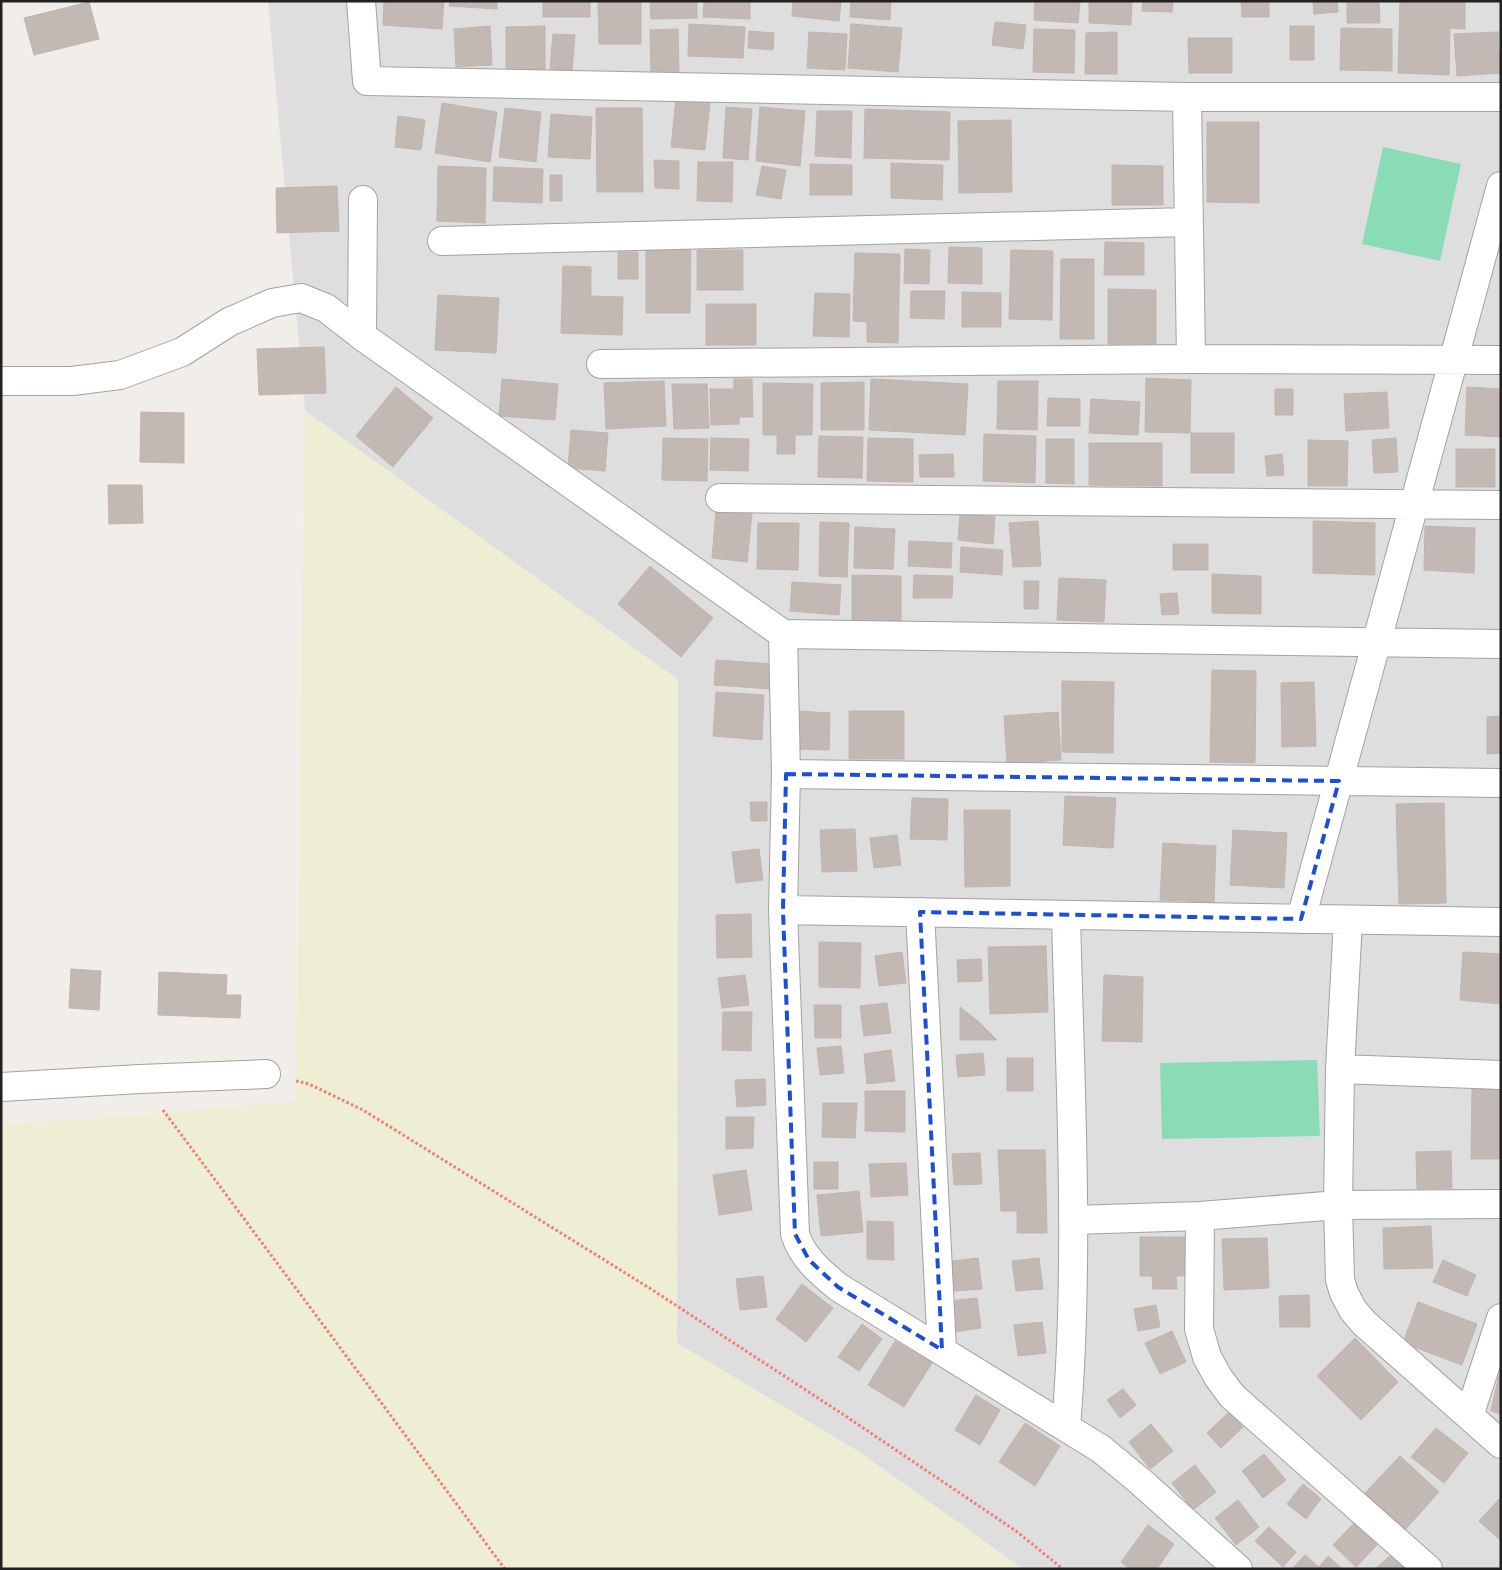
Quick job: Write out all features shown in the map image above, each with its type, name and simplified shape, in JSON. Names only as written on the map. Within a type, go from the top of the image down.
[{"type":"street","points":[[361,1],[367,81],[1187,97],[1501,97]]},
{"type":"street","points":[[1187,97],[1191,359]]},
{"type":"street","points":[[1301,919],[1454,360],[1495,231],[1501,186]]},
{"type":"street","points":[[362,336],[363,200]]},
{"type":"street","points":[[442,241],[1188,222]]},
{"type":"street","points":[[1,381],[72,381],[120,375],[182,352],[229,322],[272,303],[301,298],[326,308],[362,336],[783,634],[1501,644]]},
{"type":"street","points":[[601,364],[1191,359],[1501,360]]},
{"type":"street","points":[[720,498],[1501,505]]},
{"type":"street","points":[[783,634],[786,774],[783,910],[795,1234],[799,1247],[823,1275],[838,1287],[1101,1449],[1141,1482],[1238,1569]]},
{"type":"street","points":[[786,774],[1501,783]]},
{"type":"street","points":[[783,910],[1501,922]]},
{"type":"street","points":[[920,912],[942,1350]]},
{"type":"street","points":[[1066,915],[1073,1220],[1073,1316],[1066,1427]]},
{"type":"street","points":[[1348,920],[1340,1069],[1338,1204],[1340,1280],[1353,1310],[1378,1337],[1501,1444]]},
{"type":"street","points":[[1340,1069],[1501,1075]]},
{"type":"street","points":[[1,1087],[266,1074]]},
{"type":"street","points":[[1073,1220],[1200,1216],[1338,1204],[1501,1204]]},
{"type":"street","points":[[1200,1216],[1199,1329],[1207,1358],[1218,1378],[1232,1396],[1428,1569]]},
{"type":"street","points":[[1469,1416],[1501,1318]]},
{"type":"path","points":[[266,1074],[309,1084],[363,1110],[452,1164],[651,1289],[844,1415],[1016,1531],[1063,1569]]},
{"type":"path","points":[[140,1079],[505,1569]]},
{"type":"highlighted area","points":[[786,774],[1339,781],[1301,919],[920,912],[942,1350],[838,1287],[809,1260],[795,1234],[783,910]]},
{"type":"shaded area","points":[[268,1],[1501,1],[1501,1569],[1023,1569],[861,1453],[677,1343],[678,680],[305,411]]},
{"type":"green space","points":[[1383,147],[1461,164],[1440,261],[1362,244]]},
{"type":"green space","points":[[305,411],[678,680],[677,1343],[861,1453],[1023,1569],[1,1569],[1,1123],[81,1120],[296,1101]]},
{"type":"green space","points":[[1317,1060],[1320,1136],[1162,1139],[1160,1063]]},
{"type":"building","points":[[384,1],[444,1],[442,29],[383,25]]},
{"type":"building","points":[[450,1],[497,1],[497,9],[449,6]]},
{"type":"building","points":[[543,1],[590,1],[590,17],[543,17]]},
{"type":"building","points":[[598,1],[641,1],[641,44],[599,44]]},
{"type":"building","points":[[650,1],[697,1],[697,18],[651,19]]},
{"type":"building","points":[[704,1],[750,1],[750,19],[703,17]]},
{"type":"building","points":[[793,1],[841,1],[839,21],[792,16]]},
{"type":"building","points":[[851,1],[891,1],[890,20],[850,17]]},
{"type":"building","points":[[1035,1],[1080,1],[1078,23],[1034,20]]},
{"type":"building","points":[[1089,1],[1132,1],[1131,25],[1089,23]]},
{"type":"building","points":[[1143,1],[1173,1],[1172,12],[1142,11]]},
{"type":"building","points":[[1241,1],[1269,1],[1269,17],[1242,17]]},
{"type":"building","points":[[1313,1],[1337,1],[1338,12],[1314,14]]},
{"type":"building","points":[[1347,1],[1379,1],[1380,23],[1347,23]]},
{"type":"building","points":[[1400,1],[1465,1],[1465,29],[1450,28],[1449,75],[1398,73]]},
{"type":"building","points":[[89,2],[99,39],[34,55],[24,18]]},
{"type":"building","points":[[995,22],[1026,25],[1023,49],[992,45]]},
{"type":"building","points":[[689,24],[745,27],[743,58],[688,56]]},
{"type":"building","points":[[851,24],[902,28],[898,72],[848,68]]},
{"type":"building","points":[[490,26],[492,65],[456,67],[454,29]]},
{"type":"building","points":[[545,26],[545,70],[506,70],[506,27]]},
{"type":"building","points":[[1290,26],[1314,26],[1314,60],[1290,60]]},
{"type":"building","points":[[1341,28],[1392,29],[1392,71],[1340,70]]},
{"type":"building","points":[[678,29],[679,73],[651,73],[650,30]]},
{"type":"building","points":[[1034,29],[1075,30],[1074,73],[1033,72]]},
{"type":"building","points":[[749,31],[774,33],[773,50],[748,48]]},
{"type":"building","points":[[809,32],[847,34],[845,70],[807,68]]},
{"type":"building","points":[[1117,32],[1117,74],[1085,74],[1086,33]]},
{"type":"building","points":[[1498,32],[1500,73],[1457,76],[1454,34]]},
{"type":"building","points":[[553,34],[575,35],[572,70],[550,69]]},
{"type":"building","points":[[1188,38],[1232,38],[1232,73],[1189,73]]},
{"type":"building","points":[[677,89],[711,93],[705,150],[671,147]]},
{"type":"building","points":[[442,103],[497,112],[490,162],[435,153]]},
{"type":"building","points":[[726,107],[752,109],[748,160],[723,158]]},
{"type":"building","points":[[760,107],[805,111],[800,166],[756,161]]},
{"type":"building","points":[[505,108],[541,112],[536,162],[499,157]]},
{"type":"building","points":[[596,108],[642,108],[643,192],[597,192]]},
{"type":"building","points":[[865,109],[950,112],[949,160],[864,158]]},
{"type":"building","points":[[817,111],[852,111],[851,158],[815,156]]},
{"type":"building","points":[[551,114],[592,117],[590,159],[548,157]]},
{"type":"building","points":[[398,116],[425,120],[421,150],[395,147]]},
{"type":"building","points":[[1011,120],[1012,192],[959,193],[958,121]]},
{"type":"building","points":[[1207,122],[1259,122],[1259,203],[1207,202]]},
{"type":"building","points":[[654,160],[679,161],[679,189],[655,188]]},
{"type":"building","points":[[698,162],[733,162],[732,202],[697,201]]},
{"type":"building","points":[[891,163],[943,165],[942,200],[891,198]]},
{"type":"building","points":[[810,164],[852,165],[852,195],[810,195]]},
{"type":"building","points":[[1112,165],[1163,166],[1163,205],[1112,205]]},
{"type":"building","points":[[438,166],[486,168],[485,223],[437,221]]},
{"type":"building","points":[[762,166],[786,170],[781,199],[756,195]]},
{"type":"building","points":[[494,167],[543,169],[542,203],[493,201]]},
{"type":"building","points":[[550,175],[562,175],[562,201],[550,201]]},
{"type":"building","points":[[337,186],[339,231],[277,233],[276,188]]},
{"type":"building","points":[[646,241],[691,242],[690,313],[646,313]]},
{"type":"building","points":[[1105,242],[1144,243],[1144,275],[1104,275]]},
{"type":"building","points":[[949,247],[982,248],[982,284],[948,283]]},
{"type":"building","points":[[905,249],[930,250],[929,284],[904,283]]},
{"type":"building","points":[[697,250],[743,250],[743,290],[697,290]]},
{"type":"building","points":[[1011,250],[1053,251],[1052,320],[1009,319]]},
{"type":"building","points":[[618,252],[638,252],[638,279],[618,279]]},
{"type":"building","points":[[855,253],[900,254],[898,343],[867,342],[867,322],[853,321]]},
{"type":"building","points":[[1061,259],[1094,259],[1094,339],[1060,339]]},
{"type":"building","points":[[563,266],[591,267],[591,296],[623,297],[622,335],[561,333]]},
{"type":"building","points":[[1108,289],[1156,290],[1156,344],[1108,344]]},
{"type":"building","points":[[911,291],[945,291],[944,319],[910,318]]},
{"type":"building","points":[[962,292],[1001,293],[1001,327],[962,327]]},
{"type":"building","points":[[815,293],[850,294],[849,337],[813,336]]},
{"type":"building","points":[[438,295],[499,298],[496,353],[435,350]]},
{"type":"building","points":[[706,304],[756,304],[756,345],[706,345]]},
{"type":"building","points":[[324,347],[326,393],[259,395],[257,349]]},
{"type":"building","points":[[1146,378],[1191,380],[1190,433],[1145,432]]},
{"type":"building","points":[[502,379],[558,384],[555,420],[499,416]]},
{"type":"building","points":[[734,379],[752,379],[753,417],[739,417],[739,424],[711,425],[710,389],[734,389]]},
{"type":"building","points":[[871,379],[968,384],[965,435],[869,430]]},
{"type":"building","points":[[664,381],[666,426],[606,429],[604,383]]},
{"type":"building","points":[[998,381],[1038,381],[1037,430],[997,429]]},
{"type":"building","points":[[864,382],[864,430],[821,430],[821,383]]},
{"type":"building","points":[[763,383],[813,384],[812,435],[795,435],[795,454],[777,454],[777,435],[763,435]]},
{"type":"building","points":[[672,384],[707,384],[709,428],[674,429]]},
{"type":"building","points":[[396,387],[433,418],[393,467],[356,436]]},
{"type":"building","points":[[1467,387],[1501,389],[1501,437],[1465,435]]},
{"type":"building","points":[[1275,389],[1293,389],[1293,415],[1275,415]]},
{"type":"building","points":[[1387,392],[1389,428],[1346,431],[1344,394]]},
{"type":"building","points":[[1048,398],[1080,399],[1080,426],[1047,426]]},
{"type":"building","points":[[1091,399],[1140,402],[1138,435],[1089,433]]},
{"type":"building","points":[[141,412],[184,413],[184,463],[140,462]]},
{"type":"building","points":[[571,430],[608,433],[605,471],[568,468]]},
{"type":"building","points":[[1191,433],[1234,433],[1234,473],[1191,473]]},
{"type":"building","points":[[984,434],[1036,436],[1035,483],[983,481]]},
{"type":"building","points":[[819,436],[863,437],[862,478],[818,477]]},
{"type":"building","points":[[663,438],[708,439],[707,481],[662,480]]},
{"type":"building","points":[[711,438],[749,439],[748,471],[710,470]]},
{"type":"building","points":[[868,438],[913,439],[913,482],[867,481]]},
{"type":"building","points":[[1396,438],[1398,472],[1374,473],[1372,440]]},
{"type":"building","points":[[1046,439],[1074,439],[1074,484],[1046,483]]},
{"type":"building","points":[[1308,440],[1348,441],[1347,486],[1308,486]]},
{"type":"building","points":[[1089,443],[1162,443],[1162,486],[1089,485]]},
{"type":"building","points":[[1456,449],[1495,449],[1495,487],[1456,487]]},
{"type":"building","points":[[953,454],[954,477],[920,477],[919,455]]},
{"type":"building","points":[[1282,454],[1284,475],[1267,476],[1265,456]]},
{"type":"building","points":[[108,485],[142,485],[143,523],[109,524]]},
{"type":"building","points":[[716,510],[752,514],[747,562],[712,558]]},
{"type":"building","points":[[960,514],[995,517],[993,544],[958,540]]},
{"type":"building","points":[[1038,521],[1041,566],[1013,567],[1009,523]]},
{"type":"building","points":[[1313,521],[1375,523],[1375,575],[1313,573]]},
{"type":"building","points":[[820,522],[849,523],[847,577],[819,576]]},
{"type":"building","points":[[758,523],[799,523],[798,570],[757,569]]},
{"type":"building","points":[[1425,526],[1475,528],[1474,573],[1424,570]]},
{"type":"building","points":[[855,527],[895,529],[893,569],[854,568]]},
{"type":"building","points":[[909,541],[952,543],[951,568],[908,566]]},
{"type":"building","points":[[1173,544],[1208,544],[1208,570],[1173,570]]},
{"type":"building","points":[[961,547],[1003,550],[1002,575],[960,572]]},
{"type":"building","points":[[650,566],[713,618],[681,657],[618,604]]},
{"type":"building","points":[[1212,574],[1261,576],[1261,614],[1212,613]]},
{"type":"building","points":[[852,575],[901,576],[901,622],[852,621]]},
{"type":"building","points":[[914,575],[953,576],[952,598],[913,598]]},
{"type":"building","points":[[1059,578],[1106,580],[1104,622],[1057,620]]},
{"type":"building","points":[[1024,581],[1039,581],[1038,609],[1024,609]]},
{"type":"building","points":[[792,582],[841,585],[839,615],[790,611]]},
{"type":"building","points":[[1177,593],[1179,614],[1162,615],[1160,594]]},
{"type":"building","points":[[716,660],[773,664],[771,689],[714,685]]},
{"type":"building","points":[[1212,670],[1256,671],[1255,763],[1210,762]]},
{"type":"building","points":[[1062,681],[1114,682],[1113,753],[1062,752]]},
{"type":"building","points":[[1314,682],[1316,746],[1282,747],[1281,683]]},
{"type":"building","points":[[716,692],[764,695],[762,740],[713,736]]},
{"type":"building","points":[[798,711],[830,713],[829,750],[797,749]]},
{"type":"building","points":[[849,711],[904,711],[904,759],[849,759]]},
{"type":"building","points":[[1058,712],[1061,760],[1007,764],[1004,716]]},
{"type":"building","points":[[1501,716],[1501,753],[1487,754],[1487,717]]},
{"type":"building","points":[[1065,796],[1116,798],[1113,848],[1063,845]]},
{"type":"building","points":[[912,798],[948,799],[947,840],[910,839]]},
{"type":"building","points":[[750,802],[767,802],[767,821],[751,821]]},
{"type":"building","points":[[1444,803],[1446,903],[1399,904],[1396,804]]},
{"type":"building","points":[[964,810],[1010,810],[1010,886],[965,887]]},
{"type":"building","points":[[855,829],[857,871],[822,872],[820,830]]},
{"type":"building","points":[[1233,830],[1287,833],[1284,888],[1230,885]]},
{"type":"building","points":[[897,835],[901,865],[874,868],[870,838]]},
{"type":"building","points":[[1163,843],[1216,846],[1214,902],[1160,900]]},
{"type":"building","points":[[759,849],[763,880],[736,883],[732,852]]},
{"type":"building","points":[[751,914],[752,957],[717,958],[716,915]]},
{"type":"building","points":[[819,942],[861,943],[860,988],[819,987]]},
{"type":"building","points":[[1046,946],[1048,1012],[990,1014],[988,947]]},
{"type":"building","points":[[902,952],[906,983],[879,986],[875,956]]},
{"type":"building","points":[[1463,952],[1501,954],[1501,1004],[1460,1000]]},
{"type":"building","points":[[981,959],[982,981],[958,982],[957,960]]},
{"type":"building","points":[[71,969],[101,971],[99,1010],[69,1008]]},
{"type":"building","points":[[159,972],[227,975],[226,995],[241,995],[240,1018],[158,1015]]},
{"type":"building","points":[[745,975],[749,1005],[722,1008],[718,978]]},
{"type":"building","points":[[1104,975],[1143,977],[1142,1042],[1102,1041]]},
{"type":"building","points":[[887,1003],[891,1033],[864,1036],[860,1006]]},
{"type":"building","points":[[814,1005],[841,1005],[841,1038],[815,1038]]},
{"type":"building","points":[[960,1007],[979,1022],[997,1040],[960,1040]]},
{"type":"building","points":[[723,1012],[752,1012],[751,1051],[722,1050]]},
{"type":"building","points":[[841,1046],[844,1073],[820,1075],[817,1048]]},
{"type":"building","points":[[891,1050],[895,1081],[867,1084],[864,1054]]},
{"type":"building","points":[[983,1053],[985,1075],[958,1077],[956,1055]]},
{"type":"building","points":[[1007,1058],[1033,1058],[1033,1091],[1007,1091]]},
{"type":"building","points":[[765,1079],[766,1105],[737,1107],[735,1080]]},
{"type":"building","points":[[1472,1088],[1501,1088],[1501,1159],[1471,1159]]},
{"type":"building","points":[[865,1091],[905,1091],[905,1132],[865,1131]]},
{"type":"building","points":[[823,1103],[857,1103],[855,1138],[822,1137]]},
{"type":"building","points":[[726,1117],[754,1117],[753,1148],[726,1149]]},
{"type":"building","points":[[998,1150],[1045,1150],[1047,1233],[1017,1233],[1017,1211],[1001,1211]]},
{"type":"building","points":[[1451,1151],[1452,1188],[1417,1189],[1416,1152]]},
{"type":"building","points":[[980,1153],[982,1184],[954,1185],[952,1154]]},
{"type":"building","points":[[814,1162],[838,1162],[838,1189],[814,1189]]},
{"type":"building","points":[[906,1163],[908,1195],[871,1197],[869,1164]]},
{"type":"building","points":[[746,1170],[752,1210],[719,1215],[713,1175]]},
{"type":"building","points":[[859,1191],[863,1232],[821,1236],[817,1195]]},
{"type":"building","points":[[867,1221],[893,1222],[894,1260],[867,1259]]},
{"type":"building","points":[[1431,1226],[1433,1268],[1384,1269],[1383,1228]]},
{"type":"building","points":[[1140,1237],[1188,1237],[1188,1276],[1176,1276],[1177,1289],[1153,1289],[1152,1276],[1140,1276]]},
{"type":"building","points":[[1267,1238],[1269,1288],[1224,1290],[1222,1239]]},
{"type":"building","points":[[978,1258],[982,1289],[955,1291],[952,1261]]},
{"type":"building","points":[[1039,1258],[1043,1289],[1016,1291],[1012,1261]]},
{"type":"building","points":[[1443,1260],[1476,1275],[1467,1296],[1433,1282]]},
{"type":"building","points":[[763,1276],[767,1307],[740,1310],[736,1279]]},
{"type":"building","points":[[802,1284],[833,1308],[806,1342],[776,1319]]},
{"type":"building","points":[[1309,1295],[1310,1327],[1280,1327],[1279,1296]]},
{"type":"building","points":[[977,1298],[981,1328],[954,1332],[950,1301]]},
{"type":"building","points":[[1418,1302],[1477,1324],[1462,1365],[1403,1343]]},
{"type":"building","points":[[1156,1305],[1160,1327],[1138,1331],[1134,1309]]},
{"type":"building","points":[[1042,1322],[1046,1353],[1018,1356],[1014,1325]]},
{"type":"building","points":[[862,1324],[882,1339],[859,1371],[838,1357]]},
{"type":"building","points":[[1172,1331],[1186,1362],[1160,1374],[1145,1343]]},
{"type":"building","points":[[1355,1338],[1398,1382],[1361,1420],[1317,1376]]},
{"type":"building","points":[[895,1341],[932,1363],[904,1407],[868,1385]]},
{"type":"building","points":[[1499,1375],[1501,1375],[1501,1414],[1491,1411]]},
{"type":"building","points":[[1123,1389],[1136,1405],[1120,1418],[1107,1400]]},
{"type":"building","points":[[976,1395],[1000,1410],[980,1445],[955,1430]]},
{"type":"building","points":[[1229,1412],[1243,1427],[1221,1448],[1207,1433]]},
{"type":"building","points":[[1025,1423],[1060,1446],[1035,1486],[999,1462]]},
{"type":"building","points":[[1151,1424],[1173,1451],[1150,1469],[1129,1442]]},
{"type":"building","points":[[1436,1428],[1468,1453],[1444,1483],[1411,1457]]},
{"type":"building","points":[[1264,1454],[1286,1480],[1263,1498],[1242,1471]]},
{"type":"building","points":[[1400,1456],[1439,1492],[1404,1531],[1364,1494]]},
{"type":"building","points":[[1195,1465],[1216,1492],[1193,1510],[1172,1483]]},
{"type":"building","points":[[1303,1484],[1321,1499],[1306,1519],[1287,1504]]},
{"type":"building","points":[[1501,1497],[1501,1541],[1479,1521]]},
{"type":"building","points":[[1238,1500],[1259,1527],[1236,1545],[1215,1518]]},
{"type":"building","points":[[1354,1523],[1377,1545],[1356,1567],[1333,1545]]},
{"type":"building","points":[[1148,1525],[1174,1544],[1157,1569],[1130,1569],[1121,1562]]},
{"type":"building","points":[[1269,1527],[1296,1552],[1283,1567],[1255,1541]]},
{"type":"building","points":[[1392,1554],[1405,1569],[1375,1569]]},
{"type":"building","points":[[1305,1555],[1319,1567],[1328,1556],[1342,1569],[1292,1569]]}]
